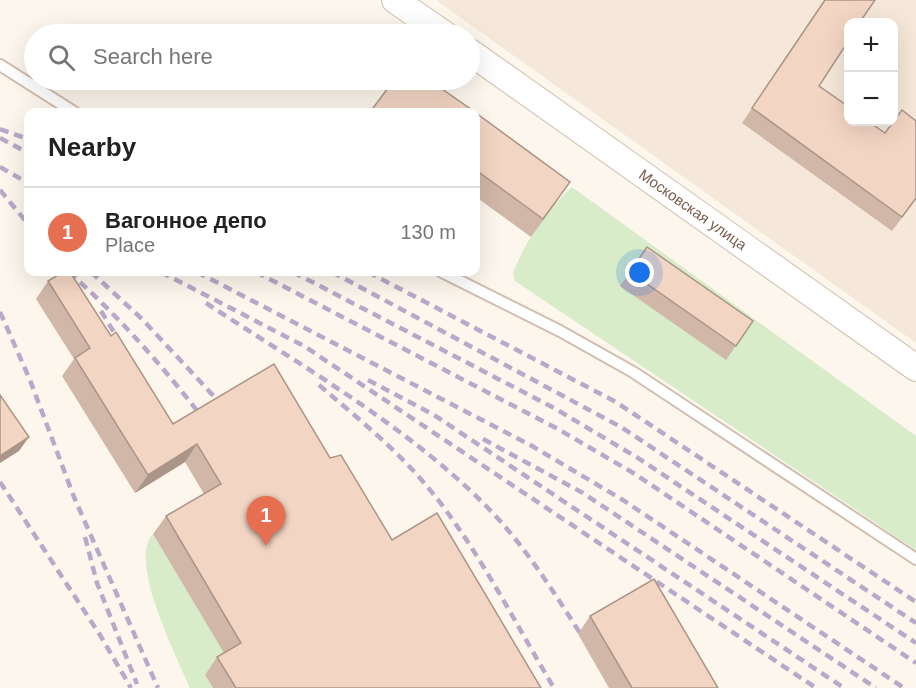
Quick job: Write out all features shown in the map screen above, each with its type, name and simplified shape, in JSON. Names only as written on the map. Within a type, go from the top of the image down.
[{"type":"street","points":[[395,0],[430,24]]},
{"type":"street","name":"Московская улица","points":[[480,59],[916,368]]},
{"type":"lane","points":[[0,65],[24,80]]},
{"type":"lane","points":[[39,90],[68,108]]},
{"type":"lane","points":[[450,276],[560,331],[633,372],[916,559]]},
{"type":"shaded area","points":[[436,0],[916,0],[916,343],[480,31],[480,24],[470,24]]},
{"type":"green space","points":[[572,187],[916,436],[916,550],[515,281],[513,273],[530,238],[554,206]]},
{"type":"green space","points":[[153,534],[229,660],[205,675],[213,688],[190,688],[157,610],[146,565],[147,547]]},
{"type":"building","points":[[825,0],[875,0],[863,18],[844,18],[844,48],[819,86],[844,104],[844,126],[875,126],[885,133],[890,126],[898,126],[898,115],[902,110],[916,121],[916,198],[902,217],[752,108]]},
{"type":"building","points":[[386,90],[443,90],[469,108],[373,108]]},
{"type":"building","points":[[480,116],[570,182],[543,219],[480,173]]},
{"type":"building","points":[[647,247],[753,321],[736,346],[630,272]]},
{"type":"building","points":[[56,276],[73,276],[111,336],[116,332],[173,424],[274,364],[330,458],[341,455],[392,540],[437,513],[541,688],[236,688],[217,657],[241,643],[166,516],[221,484],[197,444],[148,475],[75,358],[90,348],[48,281]]},
{"type":"building","points":[[0,395],[29,437],[0,456]]},
{"type":"building","points":[[654,579],[718,688],[632,688],[590,616]]},
{"type":"railway","points":[[0,129],[24,138]]},
{"type":"railway","points":[[0,138],[24,151]]},
{"type":"railway","points":[[0,167],[24,181]]},
{"type":"railway","points":[[0,190],[24,219]]},
{"type":"railway","points":[[73,276],[138,341],[202,417]]},
{"type":"railway","points":[[95,276],[142,319],[222,405]]},
{"type":"railway","points":[[169,276],[304,346],[816,688]]},
{"type":"railway","points":[[205,276],[532,446],[623,500],[904,688]]},
{"type":"railway","points":[[264,276],[558,429],[635,474],[916,663]]},
{"type":"railway","points":[[301,276],[554,408],[638,458],[916,643]]},
{"type":"railway","points":[[339,276],[621,427],[916,623]]},
{"type":"railway","points":[[376,276],[616,402],[916,602]]},
{"type":"railway","points":[[206,303],[361,404],[436,460],[501,522],[552,590],[580,633]]},
{"type":"railway","points":[[101,311],[123,347]]},
{"type":"railway","points":[[0,312],[30,380],[74,497],[158,688]]},
{"type":"railway","points":[[368,380],[434,415],[844,688]]},
{"type":"railway","points":[[319,385],[400,457],[443,506],[477,556],[554,688]]},
{"type":"railway","points":[[483,439],[583,493],[876,688]]},
{"type":"railway","points":[[0,482],[100,635],[131,688]]},
{"type":"railway","points":[[85,537],[97,583],[137,684]]},
{"type":"place","name":"Вагонное депо","points":[[266,546]]}]
